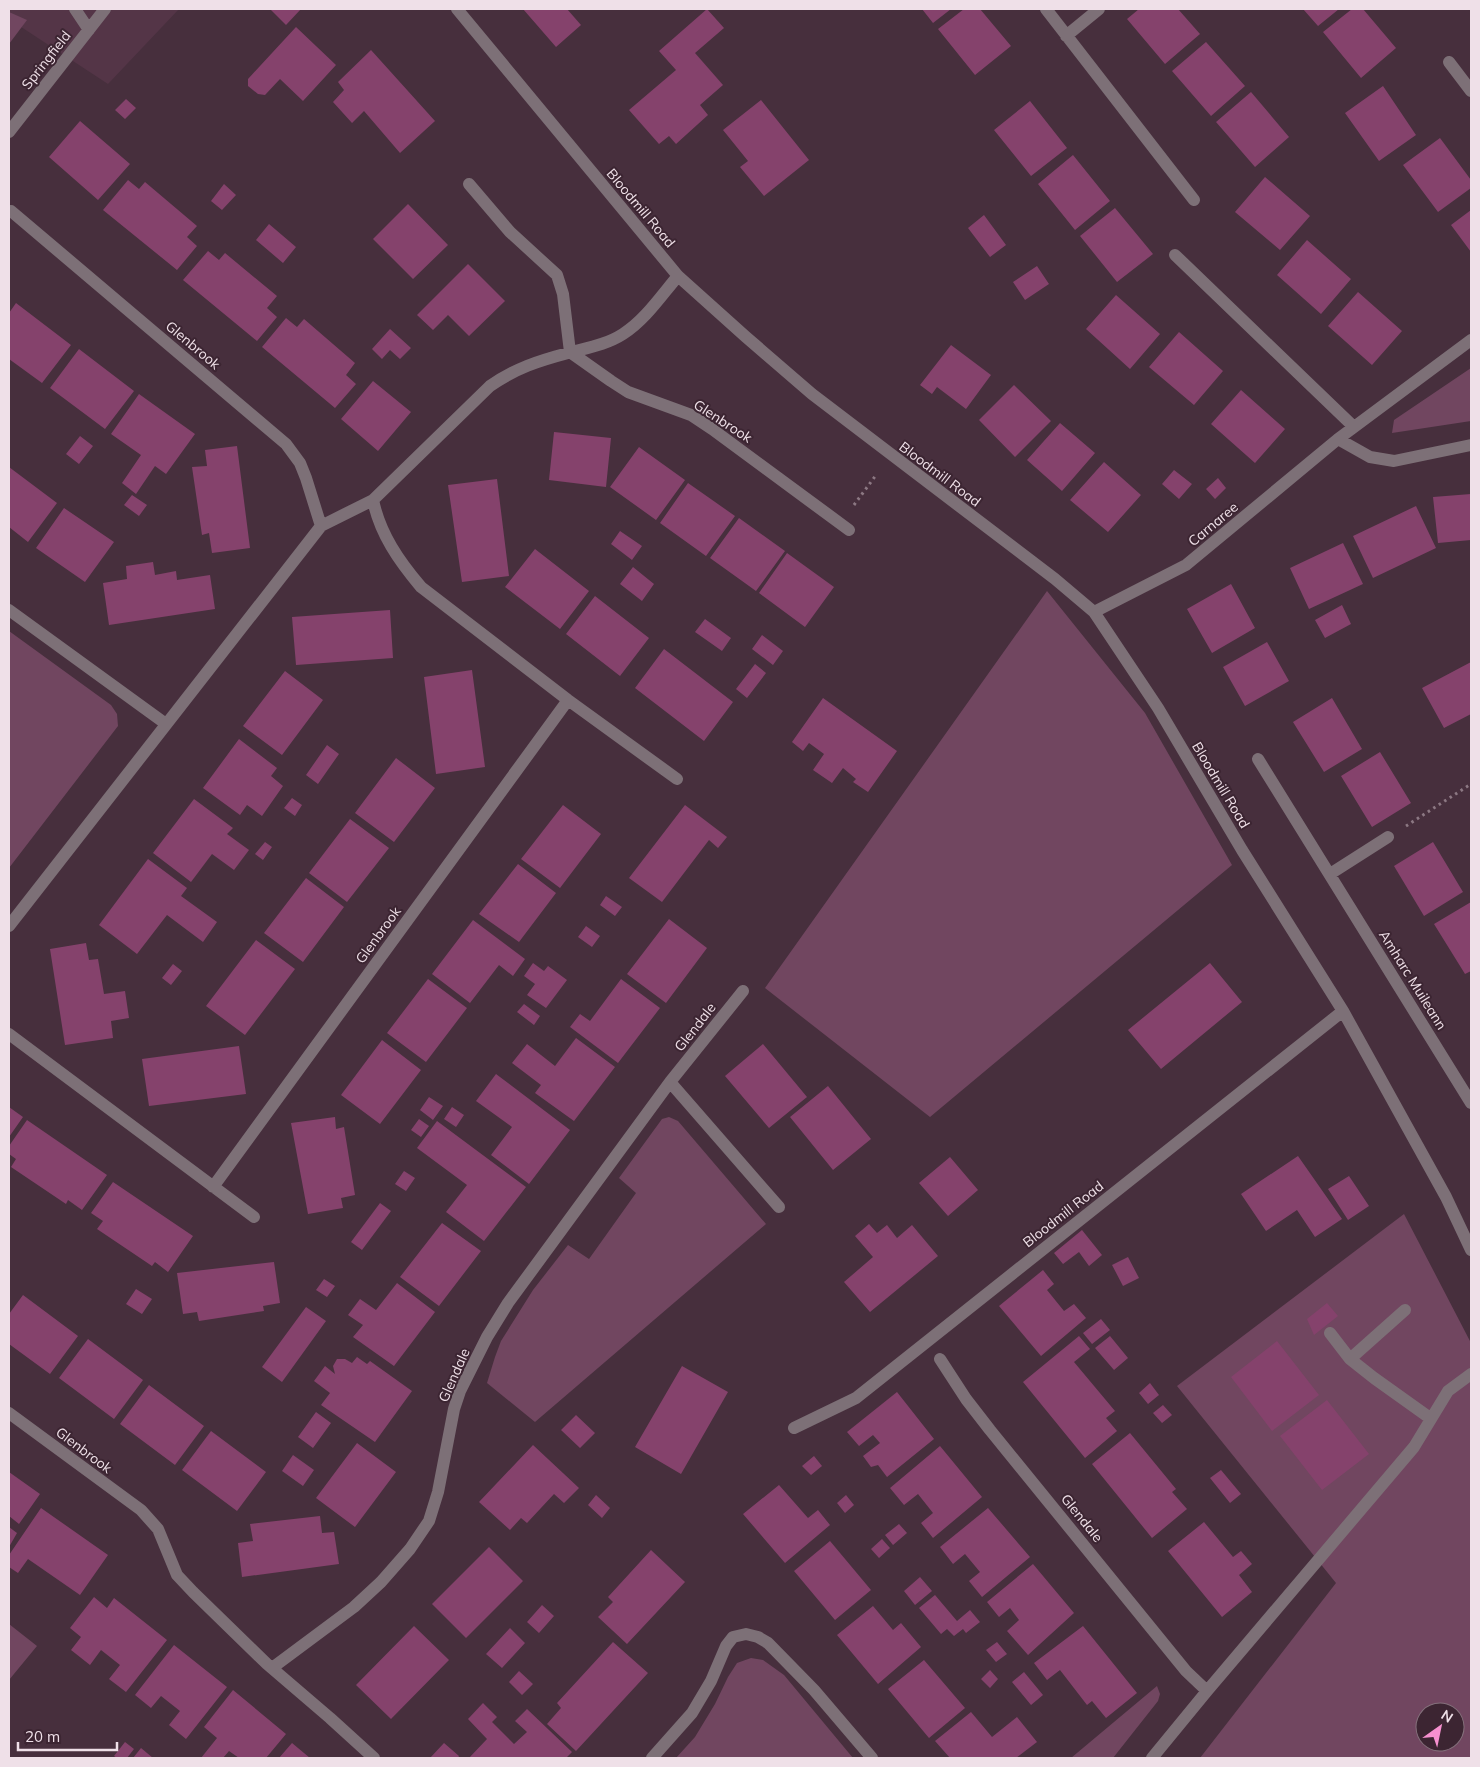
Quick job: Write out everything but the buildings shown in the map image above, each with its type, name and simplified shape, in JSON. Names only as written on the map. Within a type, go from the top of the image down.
[{"type":"street","name":"Springfield","points":[[75,9],[89,30]]},
{"type":"street","name":"Springfield","points":[[9,132],[105,9]]},
{"type":"street","name":"Bloodmill Road","points":[[457,9],[678,276],[812,394],[1055,579],[1094,612],[1158,708],[1242,850],[1343,1010],[1446,1197],[1471,1250]]},
{"type":"street","points":[[1046,9],[1194,200]]},
{"type":"street","points":[[1066,36],[1098,9]]},
{"type":"street","points":[[1449,62],[1471,91]]},
{"type":"street","points":[[469,184],[510,232],[557,275],[564,294],[570,352]]},
{"type":"street","name":"Glenbrook","points":[[11,211],[286,444],[300,462],[321,526]]},
{"type":"street","points":[[1175,255],[1354,427]]},
{"type":"street","points":[[9,926],[321,526],[373,500],[490,386],[512,372],[540,360],[604,344],[622,334],[642,317],[678,276]]},
{"type":"street","name":"Carnaree","points":[[1094,612],[1186,565],[1338,439],[1471,340]]},
{"type":"street","name":"Glenbrook","points":[[570,352],[628,392],[691,415],[845,527]]},
{"type":"street","points":[[1338,439],[1370,457],[1394,461],[1471,445]]},
{"type":"street","points":[[373,500],[377,517],[386,537],[403,565],[421,588],[568,700],[677,779]]},
{"type":"street","points":[[9,610],[166,724]]},
{"type":"street","name":"Glenbrook","points":[[213,1188],[568,700]]},
{"type":"street","name":"Amharc Muileann","points":[[1258,759],[1471,1103]]},
{"type":"street","points":[[1330,874],[1388,837]]},
{"type":"street","name":"Glendale","points":[[272,1668],[354,1607],[381,1582],[410,1549],[429,1521],[439,1487],[454,1409],[460,1391],[487,1337],[512,1297],[670,1082],[743,991]]},
{"type":"street","name":"Bloodmill Road","points":[[794,1428],[856,1398],[1343,1010]]},
{"type":"street","points":[[9,1034],[254,1217]]},
{"type":"street","points":[[670,1082],[779,1207]]},
{"type":"street","points":[[1350,1359],[1405,1310]]},
{"type":"street","points":[[1330,1333],[1350,1359],[1430,1418]]},
{"type":"street","name":"Glendale","points":[[940,1359],[966,1399],[1007,1450],[1186,1671],[1207,1691]]},
{"type":"street","points":[[1152,1758],[1414,1447],[1448,1391],[1471,1374]]},
{"type":"street","name":"Glenbrook","points":[[9,1413],[141,1510],[158,1529],[180,1579],[272,1668]]},
{"type":"street","points":[[652,1758],[692,1713],[711,1681],[726,1646],[734,1637],[746,1634],[758,1637],[768,1643],[814,1690],[872,1758]]},
{"type":"street","points":[[272,1668],[374,1758]]},
{"type":"path","points":[[845,527],[876,475]]},
{"type":"path","points":[[1388,837],[1471,784]]},
{"type":"shaded area","points":[[9,9],[179,9],[108,84],[9,19]]},
{"type":"shaded area","points":[[9,12],[27,20],[9,44]]},
{"type":"shaded area","points":[[1471,368],[1471,421],[1392,433],[1394,420]]},
{"type":"shaded area","points":[[1047,591],[1145,713],[1232,865],[930,1117],[765,988]]},
{"type":"shaded area","points":[[9,631],[111,705],[117,714],[118,726],[9,868]]},
{"type":"shaded area","points":[[669,1117],[678,1121],[766,1224],[535,1422],[487,1383],[501,1341],[533,1290],[568,1245],[589,1259],[636,1193],[619,1178],[662,1119]]},
{"type":"shaded area","points":[[1404,1214],[1471,1343],[1471,1758],[1200,1758],[1336,1583],[1177,1386]]},
{"type":"shaded area","points":[[9,1624],[37,1646],[9,1680]]},
{"type":"shaded area","points":[[751,1658],[763,1660],[784,1675],[853,1758],[676,1758],[695,1737],[737,1663]]},
{"type":"shaded area","points":[[1157,1686],[1160,1694],[1158,1701],[1113,1758],[1071,1758]]}]
